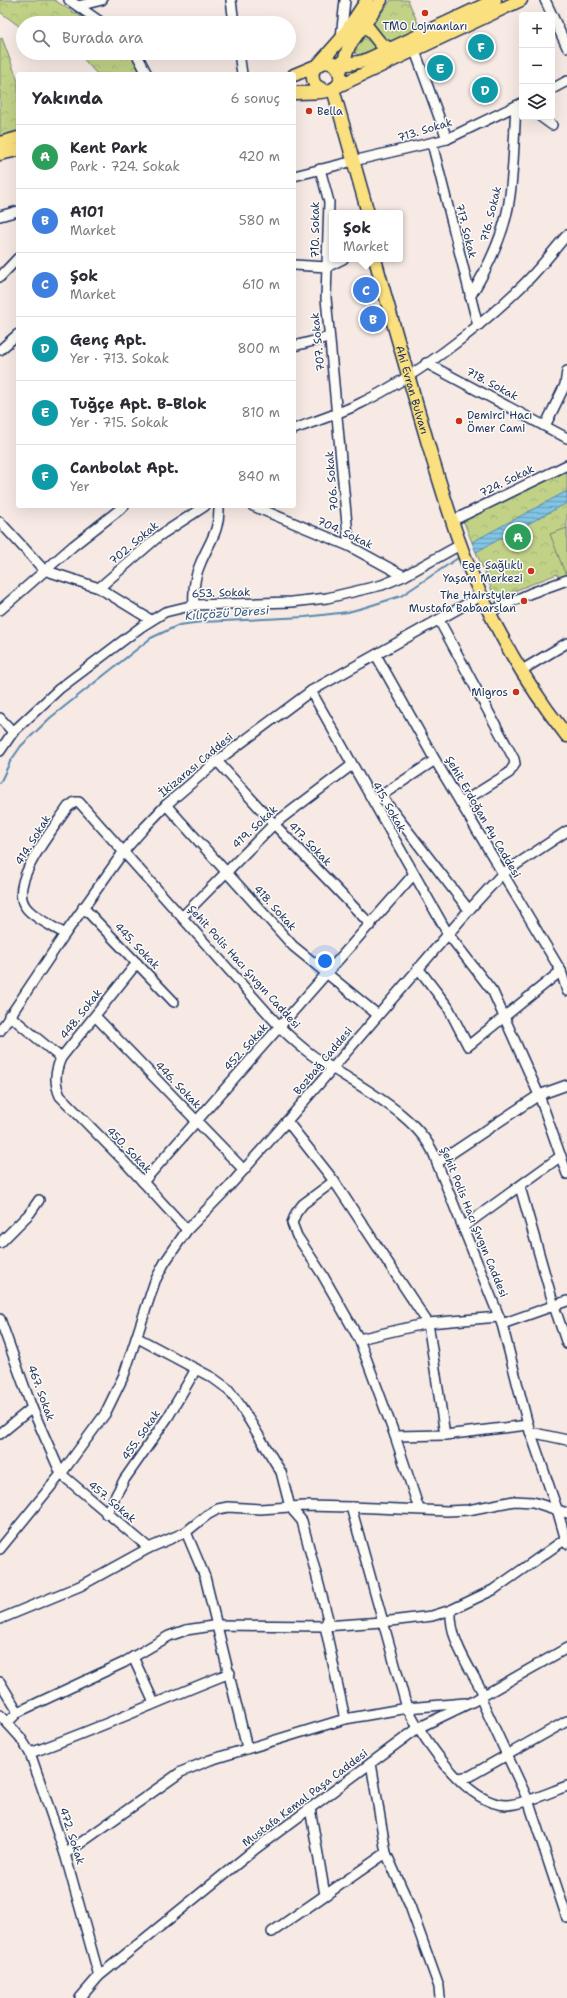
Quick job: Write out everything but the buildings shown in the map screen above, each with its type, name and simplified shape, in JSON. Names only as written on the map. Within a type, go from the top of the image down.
[{"type":"main road","points":[[367,0],[341,39],[313,72],[313,81],[318,88],[331,89],[340,81],[338,67],[349,46],[381,0]]},
{"type":"main road","points":[[296,75],[323,63],[338,67],[364,61],[495,0]]},
{"type":"main road","points":[[296,93],[331,89],[415,52],[521,0]]},
{"type":"main road","points":[[365,24],[380,44],[390,49]]},
{"type":"main road","points":[[331,89],[350,162],[360,210]]},
{"type":"main road","points":[[0,142],[16,138]]},
{"type":"main road","points":[[0,154],[16,150]]},
{"type":"main road","points":[[350,162],[367,210]]},
{"type":"main road","name":"Ahi Evran Bulvarı","points":[[376,262],[455,519]]},
{"type":"main road","name":"Ahi Evran Bulvarı","points":[[382,262],[411,374]]},
{"type":"main road","points":[[455,519],[460,545],[481,596],[527,667],[567,724]]},
{"type":"main road","points":[[455,519],[476,565],[492,611],[521,672],[567,736]]},
{"type":"street","points":[[69,0],[92,16]]},
{"type":"street","points":[[78,6],[102,0]]},
{"type":"street","points":[[231,0],[233,16]]},
{"type":"street","points":[[341,39],[345,0]]},
{"type":"street","points":[[545,0],[567,47]]},
{"type":"street","points":[[415,52],[447,138]]},
{"type":"street","points":[[140,60],[146,72]]},
{"type":"street","points":[[240,60],[242,72]]},
{"type":"street","points":[[555,88],[567,82]]},
{"type":"street","name":"713. Sokak","points":[[296,175],[432,143],[447,138],[519,104]]},
{"type":"street","name":"716. Sokak","points":[[470,297],[484,274],[504,222],[510,196],[519,104]]},
{"type":"street","points":[[545,120],[552,126]]},
{"type":"street","name":"717. Sokak","points":[[432,143],[478,326]]},
{"type":"street","name":"710. Sokak","points":[[320,169],[329,202],[329,245],[327,267]]},
{"type":"street","points":[[0,216],[16,212]]},
{"type":"street","points":[[296,428],[361,403],[411,374],[478,326],[522,286],[567,234]]},
{"type":"street","points":[[0,277],[16,260]]},
{"type":"street","points":[[296,265],[327,267],[337,262]]},
{"type":"street","name":"707. Sokak","points":[[327,267],[326,298],[338,413]]},
{"type":"street","points":[[0,350],[16,336]]},
{"type":"street","points":[[296,345],[329,337]]},
{"type":"street","name":"718. Sokak","points":[[426,363],[567,438]]},
{"type":"street","points":[[545,426],[565,385],[567,371]]},
{"type":"street","name":"706. Sokak","points":[[338,413],[349,546]]},
{"type":"street","name":"724. Sokak","points":[[455,519],[567,465]]},
{"type":"street","points":[[0,610],[44,570],[122,508]]},
{"type":"street","name":"702. Sokak","points":[[99,588],[159,536],[202,508]]},
{"type":"street","points":[[194,605],[196,577],[200,563],[210,545],[219,522],[220,508]]},
{"type":"street","name":"704. Sokak","points":[[258,508],[349,546],[404,576]]},
{"type":"street","points":[[0,522],[44,570],[99,588],[151,620]]},
{"type":"street","name":"653. Sokak","points":[[0,751],[13,732],[59,689],[151,620],[165,612],[194,605],[285,602],[327,598],[382,585],[404,576],[460,545]]},
{"type":"street","points":[[492,611],[532,593],[567,580]]},
{"type":"street","name":"İkizarası Caddesi","points":[[0,1031],[9,1015],[124,851],[166,805],[216,761],[311,691],[481,596]]},
{"type":"street","points":[[439,620],[514,759],[515,764],[510,773],[461,803]]},
{"type":"street","points":[[527,667],[567,643]]},
{"type":"street","name":"Şehit Erdoğan Ay Caddesi","points":[[376,654],[435,760],[502,874],[564,975],[567,991]]},
{"type":"street","name":"415. Sokak","points":[[311,691],[448,934],[493,992],[539,1095],[562,1156],[567,1174]]},
{"type":"street","points":[[0,718],[13,732]]},
{"type":"street","points":[[373,802],[435,760]]},
{"type":"street","name":"417. Sokak","points":[[216,761],[371,925]]},
{"type":"street","name":"419. Sokak","points":[[182,917],[274,824],[352,765]]},
{"type":"street","points":[[381,796],[469,910]]},
{"type":"street","name":"414. Sokak","points":[[65,934],[28,911],[22,899],[24,879],[28,867],[68,807],[75,802],[79,802],[84,807]]},
{"type":"street","name":"418. Sokak","points":[[166,805],[294,946],[326,974],[378,1015]]},
{"type":"street","name":"Şehit Polis Hacı Şıvgın Caddesi","points":[[84,807],[280,1027],[311,1055],[408,1120],[429,1143],[500,1321],[530,1428],[567,1541]]},
{"type":"street","name":"Bozbağ Caddesi","points":[[0,1549],[61,1474],[105,1414],[124,1374],[160,1271],[187,1230],[244,1170],[418,968],[502,874],[566,834]]},
{"type":"street","name":"452. Sokak","points":[[143,1182],[196,1120],[371,925],[414,874]]},
{"type":"street","name":"445. Sokak","points":[[84,908],[174,1002]]},
{"type":"street","name":"448. Sokak","points":[[56,1086],[55,1077],[62,1058],[137,963]]},
{"type":"street","points":[[418,968],[448,1008],[468,1046],[504,1017],[564,975]]},
{"type":"street","points":[[9,1015],[62,1058]]},
{"type":"street","name":"446. Sokak","points":[[94,1016],[244,1170]]},
{"type":"street","points":[[437,1163],[539,1095],[567,1085]]},
{"type":"street","name":"450. Sokak","points":[[56,1086],[60,1096],[187,1230]]},
{"type":"street","points":[[287,1121],[334,1181],[428,1323],[445,1434]]},
{"type":"street","points":[[463,1227],[562,1156]]},
{"type":"street","points":[[334,1181],[303,1204],[296,1213],[292,1224],[297,1236],[322,1274],[359,1339],[419,1509]]},
{"type":"street","points":[[520,1187],[554,1306],[567,1344]]},
{"type":"street","points":[[0,1243],[30,1213],[39,1200]]},
{"type":"street","points":[[359,1339],[428,1323],[500,1321],[567,1301]]},
{"type":"street","name":"467. Sokak","points":[[0,1319],[32,1408],[61,1474]]},
{"type":"street","points":[[136,1337],[196,1369],[228,1389],[240,1405],[281,1472],[290,1507],[302,1521],[328,1619],[325,1626],[345,1719]]},
{"type":"street","name":"455. Sokak","points":[[106,1514],[124,1480],[168,1417],[196,1369]]},
{"type":"street","points":[[0,1434],[32,1408]]},
{"type":"street","points":[[394,1436],[530,1428],[567,1440]]},
{"type":"street","name":"457. Sokak","points":[[61,1474],[106,1514],[149,1548]]},
{"type":"street","points":[[0,1620],[80,1586],[149,1548],[186,1532],[207,1515],[218,1509],[228,1507],[260,1509],[290,1507],[351,1507],[419,1509],[447,1512],[468,1510],[514,1501],[533,1502],[567,1513]]},
{"type":"street","points":[[351,1507],[407,1708],[418,1728],[443,1764],[478,1795],[492,1802],[506,1805],[566,1790]]},
{"type":"street","points":[[186,1532],[206,1577],[247,1748]]},
{"type":"street","points":[[8,1722],[18,1712],[134,1658],[169,1636],[186,1630],[218,1625],[325,1626],[382,1622],[432,1616],[451,1610],[493,1590],[567,1541]]},
{"type":"street","points":[[451,1610],[451,1621],[455,1637],[479,1698],[508,1755],[528,1800],[567,1918]]},
{"type":"street","name":"Mustafa Kemal Paşa Caddesi","points":[[80,1998],[99,1976],[254,1850],[418,1728],[479,1698],[567,1648]]},
{"type":"street","points":[[134,1658],[154,1703]]},
{"type":"street","points":[[30,1754],[89,1732],[154,1703],[230,1673]]},
{"type":"street","points":[[0,1682],[18,1712]]},
{"type":"street","points":[[65,1854],[181,1772],[210,1760],[345,1719],[407,1708],[479,1698]]},
{"type":"street","name":"472. Sokak","points":[[0,1715],[8,1722],[30,1754],[65,1854],[99,1976]]},
{"type":"street","points":[[459,1778],[470,1776],[567,1720]]},
{"type":"street","points":[[371,1763],[386,1853],[410,1906],[439,1987],[440,1998]]},
{"type":"street","points":[[310,1808],[324,1895]]},
{"type":"street","points":[[272,1932],[386,1853]]},
{"type":"street","points":[[71,1998],[90,1985]]},
{"type":"green space","points":[[0,0],[54,0],[80,16],[16,16],[16,24],[0,12]]},
{"type":"green space","points":[[391,0],[408,0],[420,28],[388,44],[358,55],[355,53],[355,49]]},
{"type":"green space","points":[[2,38],[16,76],[16,135],[0,139],[0,39]]},
{"type":"green space","points":[[84,60],[134,60],[140,72],[95,72]]},
{"type":"green space","points":[[567,468],[567,577],[560,580],[557,574],[509,593],[511,598],[499,604],[497,603],[463,520]]},
{"type":"green space","points":[[567,528],[567,572],[565,573],[550,534]]},
{"type":"water","points":[[567,491],[567,503],[476,552],[472,542]]},
{"type":"waterway","name":"Kılıçözü Deresi","points":[[0,783],[10,762],[21,746],[50,718],[151,638],[179,625],[202,622],[305,617],[348,612],[401,596],[458,558]]},
{"type":"place","name":"TMO Lojmanları","points":[[425,13]]},
{"type":"place","name":"Canbolat Apt.","points":[[481,47]]},
{"type":"place","name":"Tuğçe Apt. B-Blok","points":[[440,68]]},
{"type":"place","name":"Genç Apt.","points":[[485,90]]},
{"type":"place","name":"Bella","points":[[309,111]]},
{"type":"place","name":"Şok","points":[[366,290]]},
{"type":"place","name":"A101","points":[[373,319]]},
{"type":"place","name":"Demirci Hacı Ömer Cami","points":[[459,421]]},
{"type":"place","name":"Kent Park","points":[[518,537]]},
{"type":"place","name":"Ege Sağlıklı Yaşam Merkezi","points":[[531,571]]},
{"type":"place","name":"The Hairstyler Mustafa Babaarslan","points":[[524,601]]},
{"type":"place","name":"Migros","points":[[516,692]]}]
